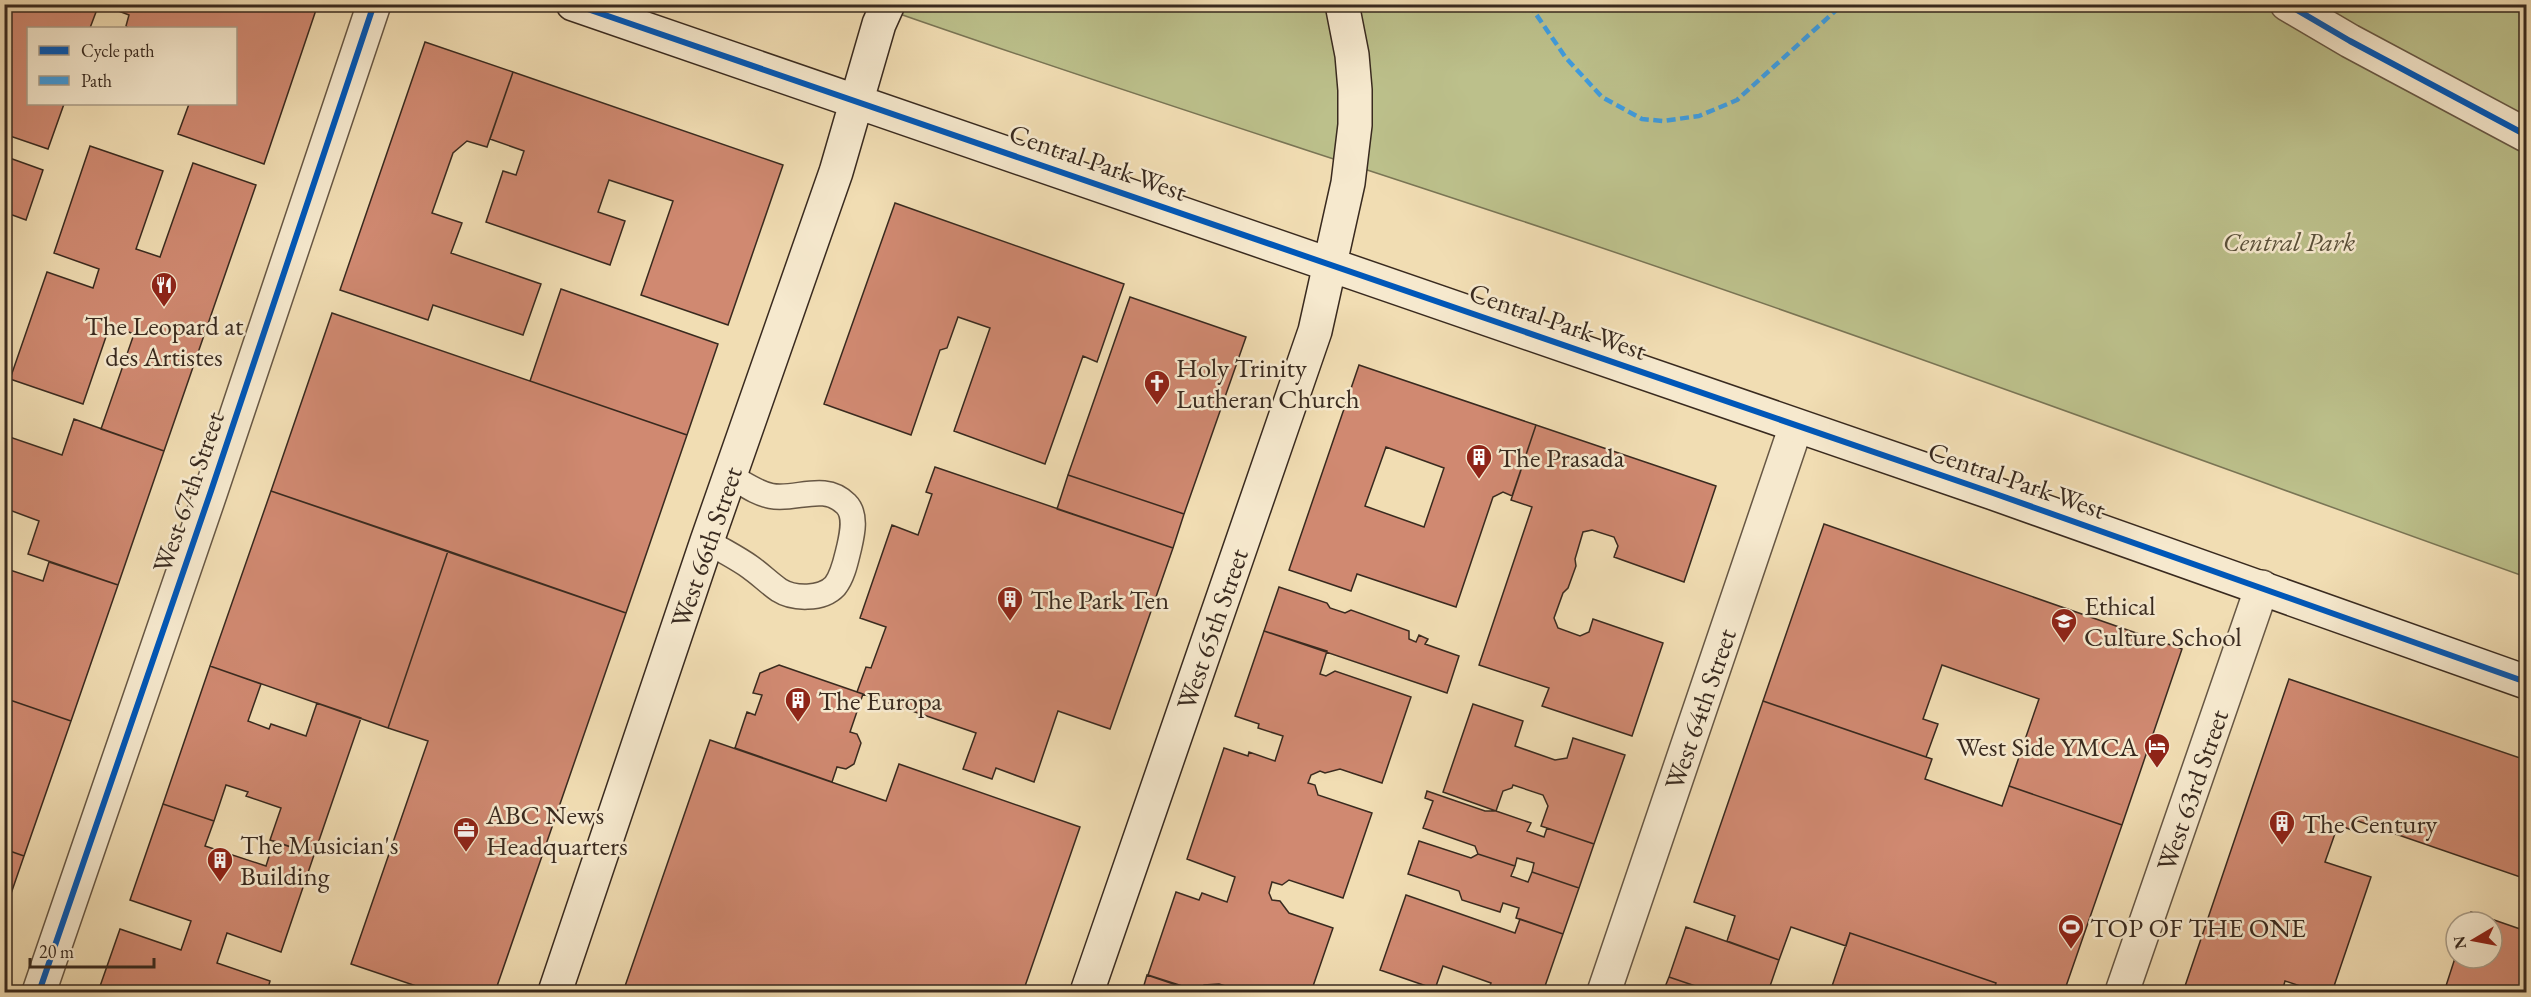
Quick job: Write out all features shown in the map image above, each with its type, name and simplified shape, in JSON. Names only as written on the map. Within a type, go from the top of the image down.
[{"type":"main road","name":"West 67th Street","points":[[39,993],[374,4]]},
{"type":"main road","name":"Central Park West","points":[[573,4],[2262,587],[2526,682]]},
{"type":"main road","name":"West 66th Street","points":[[555,993],[707,541],[836,172],[879,24],[888,4]]},
{"type":"main road","name":"West 65th Street","points":[[1088,993],[1311,342],[1331,264],[1352,155],[1355,90],[1352,55],[1342,4]]},
{"type":"main road","points":[[2287,4],[2526,135]]},
{"type":"main road","name":"West 64th Street","points":[[1604,993],[1796,426]]},
{"type":"main road","name":"West 63rd Street","points":[[2122,993],[2262,587]]},
{"type":"lane","points":[[707,541],[750,567],[781,591],[803,597],[822,595],[834,587],[843,570],[852,534],[852,513],[846,504],[832,495],[812,492],[774,497],[761,494],[730,476]]},
{"type":"green space","name":"Central Park","points":[[874,5],[2526,5],[2526,577],[1672,272]]},
{"type":"building","points":[[4,4],[99,4],[90,27],[27,27],[27,105],[64,105],[48,149],[4,134]]},
{"type":"building","points":[[118,4],[318,4],[264,164],[178,134],[189,105],[237,105],[237,27],[128,27],[129,15],[116,10]]},
{"type":"building","points":[[425,42],[513,72],[487,147],[467,141],[453,153],[432,213],[462,223],[451,253],[541,284],[523,335],[433,305],[428,320],[340,290]]},
{"type":"building","points":[[513,72],[783,165],[728,325],[641,295],[673,201],[609,180],[598,212],[625,221],[610,265],[486,222],[503,171],[516,175],[524,151],[490,139]]},
{"type":"building","points":[[90,146],[163,171],[136,249],[160,257],[193,163],[256,185],[164,451],[101,429],[134,334],[110,325],[83,404],[10,379],[47,272],[93,288],[99,269],[54,253]]},
{"type":"building","points":[[4,156],[43,170],[26,220],[4,212]]},
{"type":"building","points":[[895,203],[1124,284],[1097,362],[1083,356],[1045,464],[954,431],[990,328],[958,317],[947,348],[940,350],[911,435],[824,404]]},
{"type":"building","points":[[561,289],[718,344],[687,435],[530,381]]},
{"type":"building","name":"Holy Trinity Lutheran Church","points":[[1130,297],[1246,337],[1184,514],[1068,475]]},
{"type":"building","points":[[332,313],[687,435],[626,613],[271,491]]},
{"type":"building","name":"The Prasada","points":[[1359,365],[1536,425],[1512,496],[1503,492],[1493,497],[1456,607],[1357,574],[1351,591],[1289,570]],"holes":[[[1386,447],[1444,468],[1424,527],[1365,506]]]},
{"type":"building","points":[[74,419],[164,451],[118,585],[28,554],[39,521],[4,508],[4,435],[62,455]]},
{"type":"building","points":[[1536,425],[1716,486],[1684,582],[1614,557],[1618,546],[1614,537],[1592,530],[1583,532],[1575,559],[1576,566],[1554,618],[1558,628],[1580,636],[1589,632],[1593,619],[1663,643],[1632,736],[1542,706],[1549,688],[1479,665],[1532,507],[1511,500]]},
{"type":"building","name":"The Park Ten","points":[[935,467],[1173,548],[1110,729],[1058,711],[1034,782],[996,768],[992,779],[963,769],[976,733],[857,692],[866,667],[871,668],[886,627],[860,618],[892,525],[918,535],[932,494],[926,492]]},
{"type":"building","points":[[1068,475],[1184,514],[1173,548],[1057,509]]},
{"type":"building","points":[[271,491],[448,551],[388,728],[210,666]]},
{"type":"building","points":[[1824,524],[2182,649],[2122,825],[2009,786],[2039,699],[1942,665],[1923,719],[1938,724],[1926,757],[1763,701]]},
{"type":"building","name":"ABC News Headquarters","points":[[448,551],[626,613],[495,992],[434,992],[351,964],[428,741],[388,728]]},
{"type":"building","points":[[49,562],[118,585],[71,721],[4,698],[9,679],[4,677],[4,568],[43,581]]},
{"type":"building","points":[[1279,587],[1327,603],[1330,608],[1345,613],[1351,610],[1409,631],[1409,639],[1416,642],[1419,635],[1428,639],[1425,644],[1459,656],[1447,693],[1264,631]]},
{"type":"building","points":[[1264,631],[1327,651],[1320,674],[1326,676],[1335,671],[1411,697],[1382,783],[1340,769],[1325,773],[1320,771],[1311,775],[1308,783],[1315,785],[1318,795],[1372,813],[1343,898],[1289,880],[1282,885],[1272,882],[1269,893],[1272,900],[1280,901],[1289,913],[1333,928],[1311,992],[1245,992],[1219,984],[1204,985],[1201,992],[1148,975],[1176,892],[1199,900],[1202,893],[1227,902],[1235,877],[1187,859],[1224,748],[1248,756],[1249,752],[1275,761],[1283,736],[1258,728],[1259,724],[1235,716]]},
{"type":"building","name":"The Europa","points":[[779,665],[863,694],[850,732],[857,734],[861,743],[854,764],[846,769],[837,767],[832,782],[735,748],[747,712],[755,715],[762,695],[753,693],[760,673]]},
{"type":"building","points":[[210,666],[261,684],[248,721],[269,729],[271,724],[306,736],[317,703],[361,718],[314,855],[270,840],[281,808],[246,796],[248,792],[226,785],[214,821],[163,804]]},
{"type":"building","name":"The Century","points":[[2289,679],[2526,760],[2526,879],[2355,820],[2352,830],[2338,825],[2325,862],[2371,877],[2332,992],[2318,992],[2285,981],[2282,992],[2183,992]]},
{"type":"building","points":[[4,698],[71,721],[24,856],[4,849]]},
{"type":"building","points":[[1763,701],[1932,759],[1925,779],[2002,806],[2009,786],[2122,825],[2064,992],[1993,992],[1996,983],[1850,933],[1846,946],[1791,927],[1779,960],[1727,941],[1735,916],[1694,902]]},
{"type":"building","points":[[1473,704],[1523,721],[1515,746],[1555,760],[1567,758],[1573,738],[1625,755],[1594,844],[1541,826],[1548,806],[1543,795],[1513,785],[1512,788],[1503,791],[1496,811],[1443,792]]},
{"type":"building","points":[[710,740],[886,801],[899,764],[1080,827],[1023,992],[623,992]]},
{"type":"building","points":[[1427,791],[1485,811],[1496,811],[1531,823],[1527,831],[1544,837],[1547,828],[1594,844],[1579,888],[1532,872],[1534,863],[1517,858],[1515,866],[1478,854],[1475,846],[1423,828],[1433,801],[1425,798]]},
{"type":"building","name":"The Musician's Building","points":[[163,804],[214,821],[205,846],[266,866],[274,841],[314,855],[281,952],[227,933],[217,963],[270,981],[267,992],[98,992],[120,929],[181,950],[191,921],[130,900]]},
{"type":"building","points":[[1419,841],[1471,858],[1478,854],[1515,866],[1511,876],[1528,882],[1532,872],[1579,888],[1563,934],[1516,918],[1519,908],[1503,903],[1500,912],[1462,900],[1459,891],[1408,874]]},
{"type":"building","points":[[4,849],[24,856],[4,914]]},
{"type":"building","points":[[1406,895],[1515,933],[1520,919],[1563,934],[1543,992],[1488,992],[1491,983],[1443,966],[1435,989],[1380,970]]},
{"type":"building","name":"The Century","points":[[2526,920],[2526,992],[2444,992],[2451,970],[2504,970],[2504,923],[2523,930]]},
{"type":"building","points":[[1686,927],[1779,960],[1768,992],[1713,992],[1669,977]]},
{"type":"building","points":[[1850,933],[1996,983],[1993,992],[1830,992]]},
{"type":"building","points":[[1147,975],[1197,992],[1142,992]]},
{"type":"building","points":[[1669,977],[1713,992],[1663,992]]},
{"type":"marked path","points":[[1529,4],[1566,58],[1602,97],[1642,119],[1663,121],[1699,116],[1737,100],[1843,4]]},
{"type":"cycle path","points":[[39,992],[211,491],[374,4]]},
{"type":"cycle path","points":[[573,4],[1993,493],[2526,682]]},
{"type":"cycle path","points":[[2287,4],[2350,41],[2526,135]]},
{"type":"place","name":"The Leopard at des Artistes","points":[[164,308]]},
{"type":"place","name":"Holy Trinity Lutheran Church","points":[[1157,406]]},
{"type":"place","name":"The Prasada","points":[[1479,480]]},
{"type":"place","name":"The Park Ten","points":[[1010,622]]},
{"type":"place","name":"Ethical Culture School","points":[[2064,644]]},
{"type":"place","name":"The Europa","points":[[798,723]]},
{"type":"place","name":"West Side YMCA","points":[[2157,769]]},
{"type":"place","name":"The Century","points":[[2282,846]]},
{"type":"place","name":"ABC News Headquarters","points":[[466,853]]},
{"type":"place","name":"The Musician's Building","points":[[220,883]]},
{"type":"place","name":"TOP OF THE ONE","points":[[2071,950]]}]
